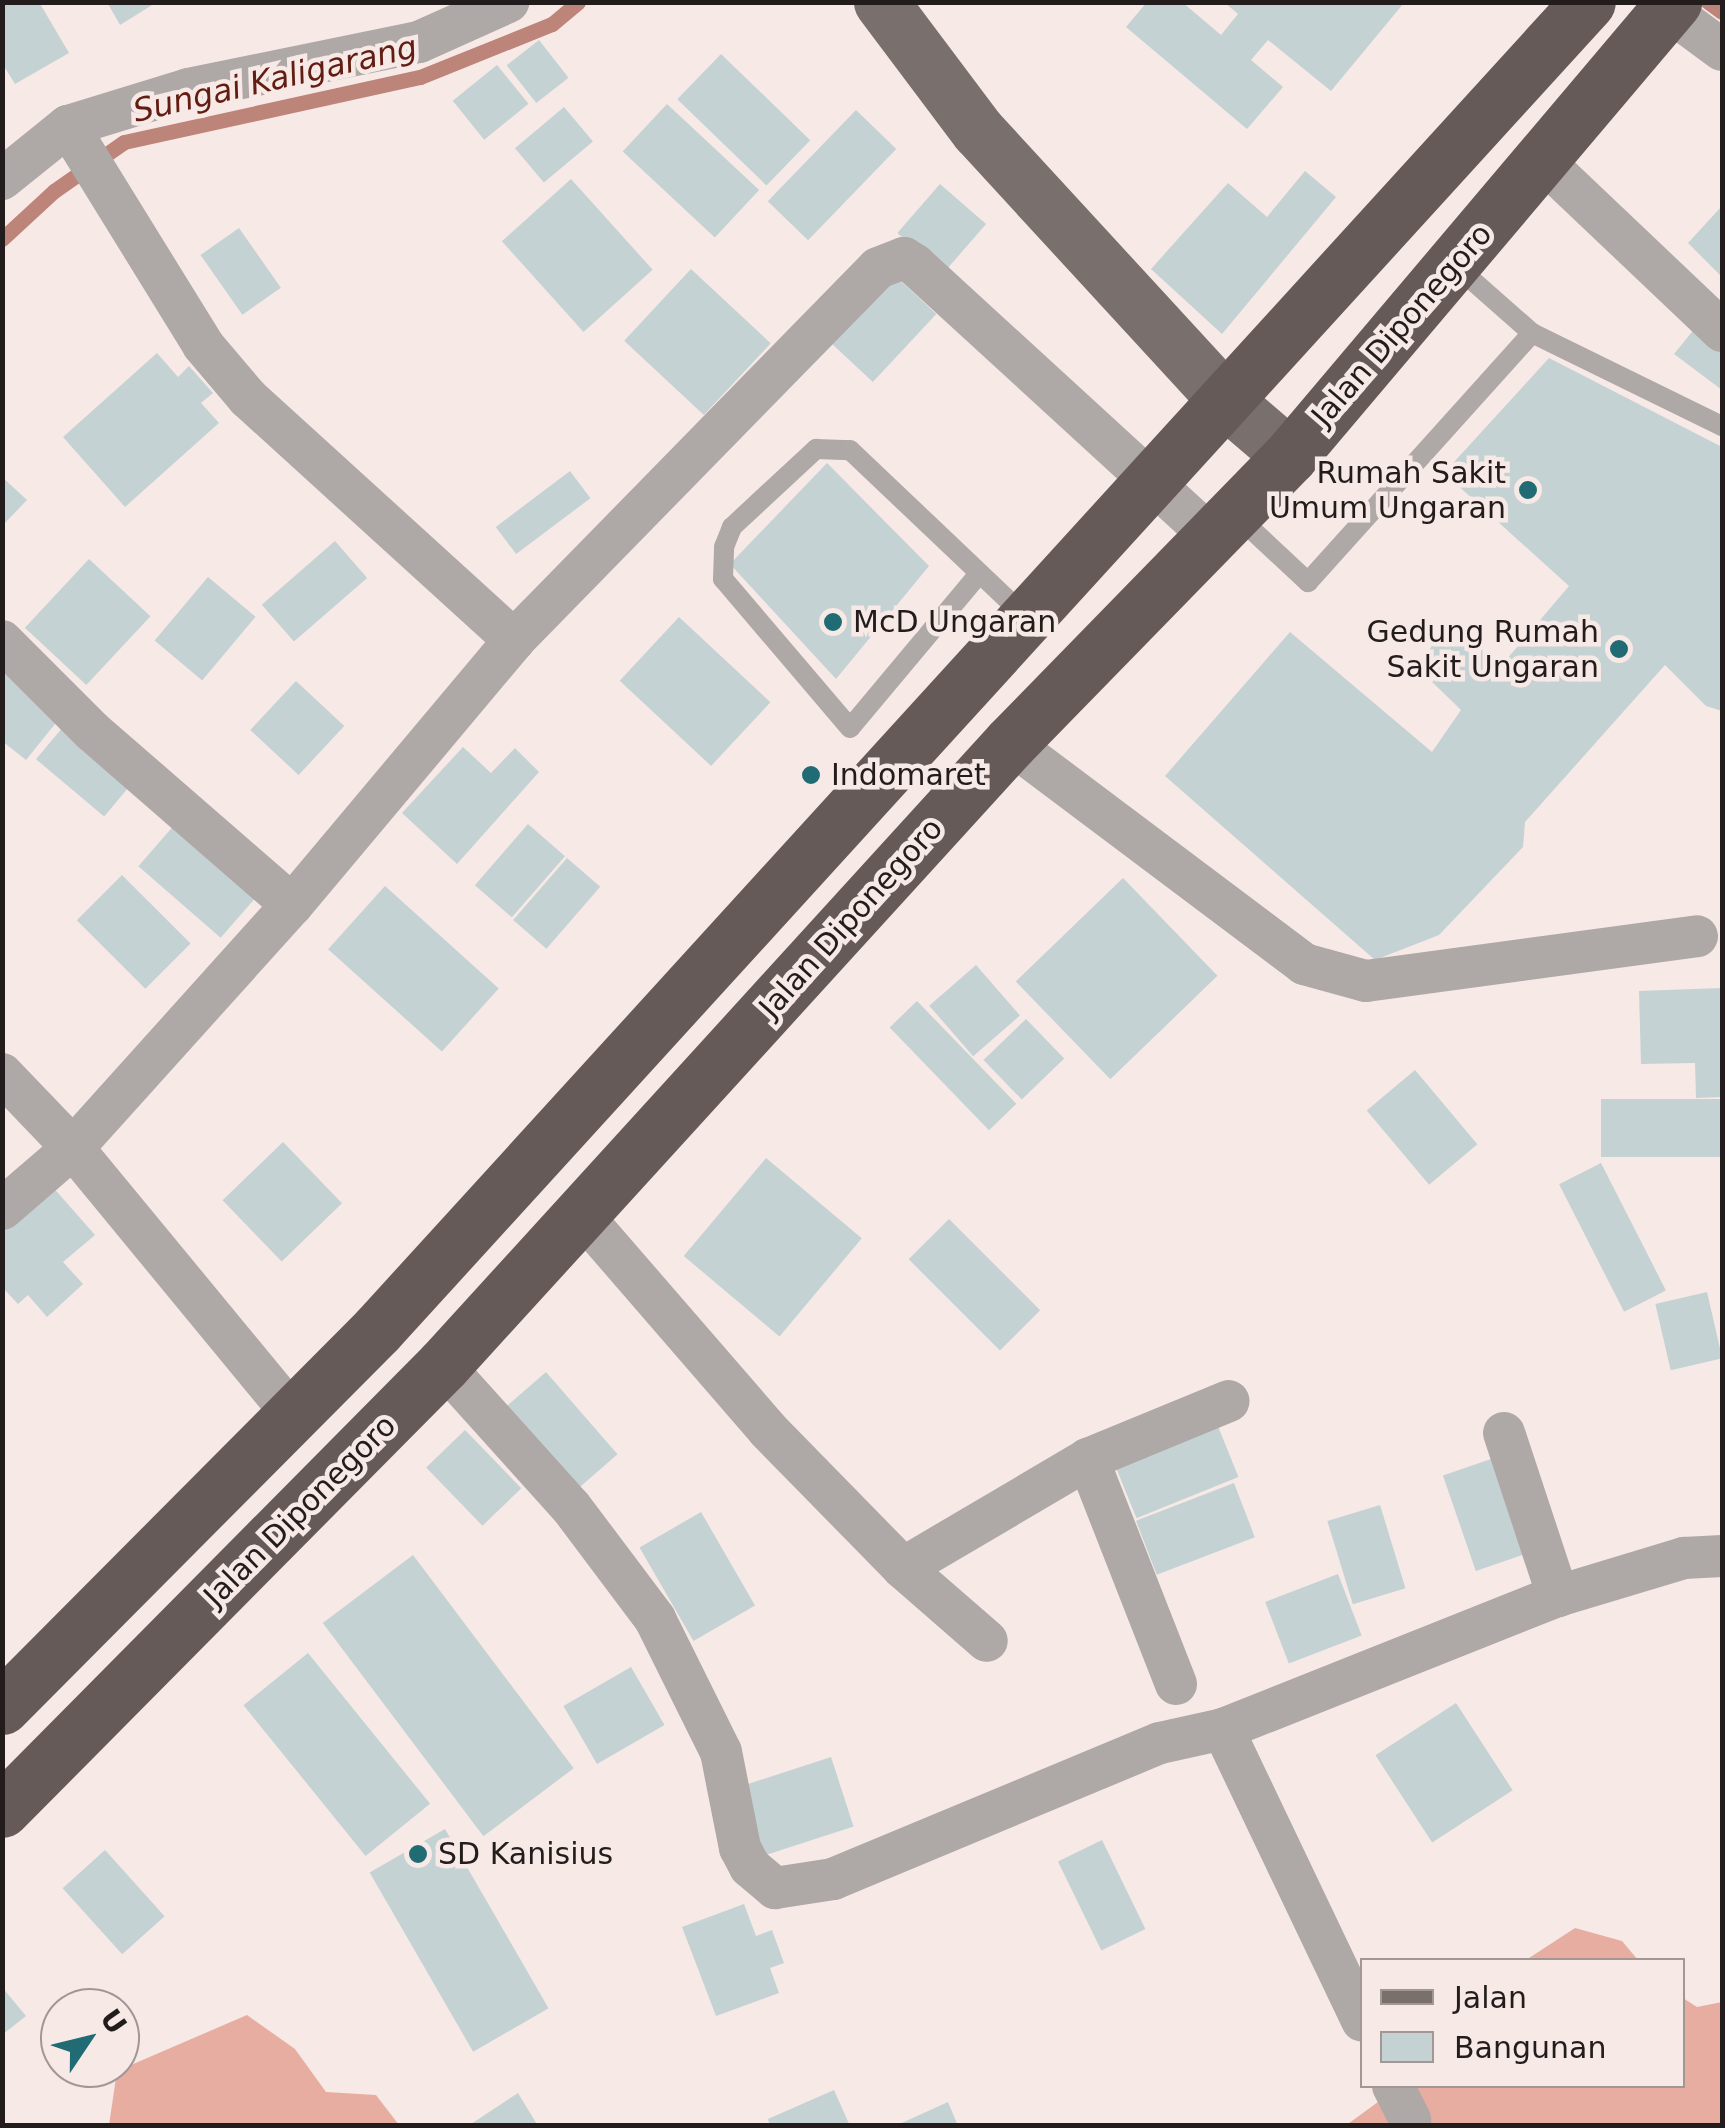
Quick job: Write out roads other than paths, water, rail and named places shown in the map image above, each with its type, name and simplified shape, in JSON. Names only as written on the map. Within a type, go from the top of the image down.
[{"type":"highway","points":[[6,1695],[293,1415],[1027,618],[1149,480],[1228,402],[1588,2]]},
{"type":"highway","name":"Jalan Diponegoro","points":[[2,1810],[444,1366],[1010,743],[1290,456],[1543,162],[1671,6]]},
{"type":"main road","points":[[881,2],[978,131],[1228,402],[1290,456]]},
{"type":"street","points":[[2,178],[188,89],[419,42],[508,2]]},
{"type":"street","points":[[1671,6],[1722,50]]},
{"type":"street","points":[[76,140],[203,345],[248,398],[514,640]]},
{"type":"street","points":[[1543,162],[1722,331]]},
{"type":"street","points":[[2,1209],[73,1148],[292,905],[514,640],[865,280],[896,260],[914,264],[1149,480],[1222,524]]},
{"type":"street","points":[[2,641],[92,731],[292,905]]},
{"type":"street","points":[[1010,743],[1304,964],[1366,981],[1697,936]]},
{"type":"street","points":[[2,1074],[73,1148],[293,1415]]},
{"type":"street","points":[[582,1215],[768,1430],[903,1568],[987,1641]]},
{"type":"street","points":[[444,1366],[570,1507],[654,1619],[720,1752],[740,1848],[750,1867],[775,1888],[833,1879],[1160,1744],[1223,1729],[1558,1596],[1684,1558],[1722,1556]]},
{"type":"street","points":[[903,1568],[1088,1459],[1230,1401]]},
{"type":"street","points":[[1504,1432],[1558,1596]]},
{"type":"street","points":[[1088,1459],[1176,1684]]},
{"type":"street","points":[[1223,1729],[1360,2017]]},
{"type":"lane","points":[[1454,264],[1532,333],[1722,426]]},
{"type":"lane","points":[[1222,524],[1308,582],[1532,333]]},
{"type":"lane","points":[[978,575],[850,728],[723,580],[724,546],[732,527],[816,449],[836,446],[850,450],[1027,618]]},
{"type":"waterway","name":"Sungai Kaligarang","points":[[2,239],[54,191],[124,142],[420,77],[552,24],[578,2]]},
{"type":"waterway","name":"Sungai Kaligarang","points":[[1708,2],[1722,12]]},
{"type":"place","name":"Rumah Sakit Umum Ungaran","points":[[1528,490]]},
{"type":"place","name":"McD Ungaran","points":[[833,622]]},
{"type":"place","name":"Gedung Rumah Sakit Ungaran","points":[[1619,649]]},
{"type":"place","name":"Indomaret","points":[[811,775]]},
{"type":"place","name":"SD Kanisius","points":[[418,1854]]}]
